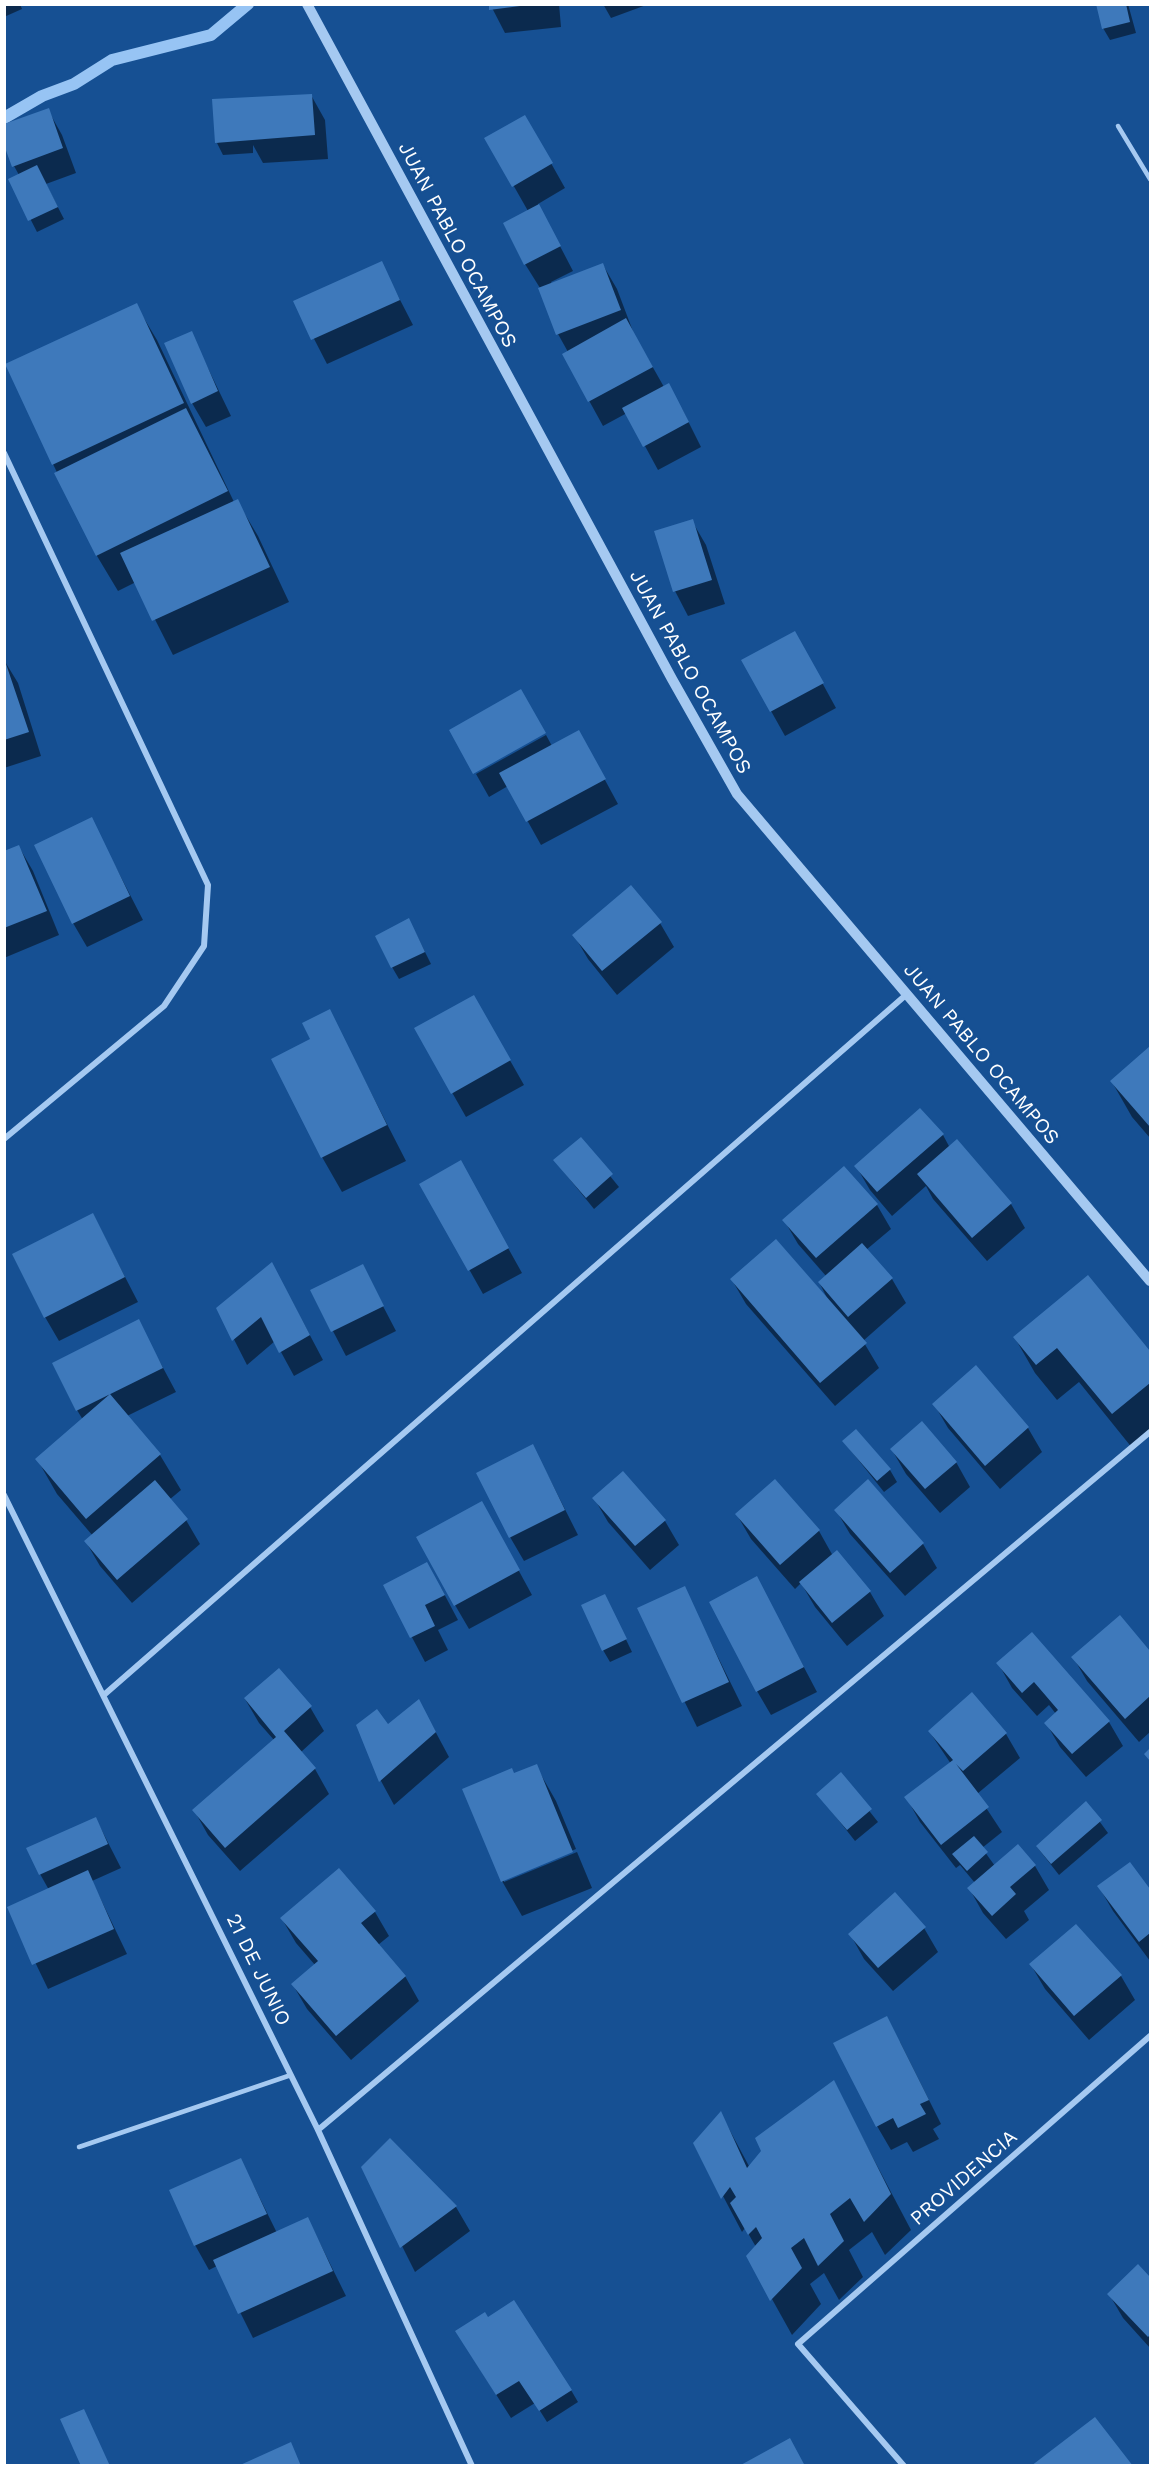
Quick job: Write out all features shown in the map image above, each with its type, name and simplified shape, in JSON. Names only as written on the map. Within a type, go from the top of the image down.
[{"type":"street","name":"JUAN PABLO OCAMPOS","points":[[307,4],[672,679],[737,794],[1150,1281]]},
{"type":"street","points":[[4,453],[208,885],[204,946],[164,1006],[4,1139]]},
{"type":"street","points":[[105,1694],[907,994]]},
{"type":"street","points":[[318,2130],[1150,1432]]},
{"type":"street","name":"21 DE JUNIO","points":[[4,1495],[105,1694],[318,2130],[472,2466]]},
{"type":"street","name":"PROVIDENCIA","points":[[904,2466],[798,2344],[1150,2036]]},
{"type":"lane","points":[[1118,126],[1150,179]]},
{"type":"lane","points":[[79,2147],[291,2075]]},
{"type":"building","points":[[489,4],[520,4],[520,6],[489,10]]},
{"type":"building","points":[[1096,4],[1126,4],[1130,22],[1102,29]]},
{"type":"building","points":[[312,94],[315,135],[215,143],[212,99]]},
{"type":"building","points":[[49,108],[63,148],[12,167],[4,145],[4,124]]},
{"type":"building","points":[[525,115],[553,163],[512,187],[484,138]]},
{"type":"building","points":[[37,165],[58,207],[28,221],[8,179]]},
{"type":"building","points":[[539,204],[561,246],[524,265],[503,223]]},
{"type":"building","points":[[382,261],[400,300],[311,340],[293,301]]},
{"type":"building","points":[[603,263],[621,310],[556,335],[538,288]]},
{"type":"building","points":[[137,303],[184,403],[52,465],[5,364]]},
{"type":"building","points":[[626,318],[653,367],[588,402],[562,354]]},
{"type":"building","points":[[192,331],[218,391],[191,404],[164,343]]},
{"type":"building","points":[[669,383],[689,422],[643,447],[622,408]]},
{"type":"building","points":[[186,408],[228,491],[96,556],[54,473]]},
{"type":"building","points":[[238,499],[270,567],[152,621],[120,553]]},
{"type":"building","points":[[693,519],[712,580],[673,592],[654,531]]},
{"type":"building","points":[[795,631],[824,683],[770,712],[741,660]]},
{"type":"building","points":[[4,658],[29,732],[4,740]]},
{"type":"building","points":[[521,689],[546,733],[473,774],[449,730]]},
{"type":"building","points":[[579,730],[606,779],[526,822],[499,773]]},
{"type":"building","points":[[92,817],[130,896],[72,924],[34,845]]},
{"type":"building","points":[[19,845],[47,911],[4,928],[4,851]]},
{"type":"building","points":[[631,885],[662,922],[602,971],[572,935]]},
{"type":"building","points":[[409,918],[425,952],[391,968],[375,936]]},
{"type":"building","points":[[474,995],[511,1060],[451,1094],[414,1028]]},
{"type":"building","points":[[330,1009],[387,1125],[321,1158],[271,1059],[310,1039],[302,1023]]},
{"type":"building","points":[[1150,1046],[1150,1127],[1110,1081]]},
{"type":"building","points":[[920,1108],[944,1134],[877,1192],[854,1166]]},
{"type":"building","points":[[581,1137],[613,1174],[586,1198],[553,1160]]},
{"type":"building","points":[[957,1139],[1012,1203],[972,1238],[917,1174]]},
{"type":"building","points":[[461,1160],[509,1248],[468,1271],[419,1184]]},
{"type":"building","points":[[844,1166],[878,1204],[816,1258],[782,1220]]},
{"type":"building","points":[[93,1213],[125,1277],[44,1318],[12,1254]]},
{"type":"building","points":[[776,1239],[867,1343],[820,1383],[730,1279]]},
{"type":"building","points":[[862,1243],[893,1278],[848,1317],[818,1282]]},
{"type":"building","points":[[272,1262],[310,1335],[279,1353],[261,1317],[232,1341],[216,1308]]},
{"type":"building","points":[[363,1264],[384,1306],[331,1332],[310,1290]]},
{"type":"building","points":[[1088,1275],[1150,1351],[1150,1383],[1112,1414],[1057,1348],[1036,1365],[1013,1337]]},
{"type":"building","points":[[139,1319],[163,1368],[76,1411],[52,1363]]},
{"type":"building","points":[[976,1365],[1029,1427],[985,1466],[932,1404]]},
{"type":"building","points":[[110,1394],[161,1454],[86,1519],[35,1459]]},
{"type":"building","points":[[922,1421],[957,1462],[925,1489],[890,1449]]},
{"type":"building","points":[[856,1429],[891,1469],[877,1481],[842,1441]]},
{"type":"building","points":[[533,1444],[565,1510],[509,1538],[476,1473]]},
{"type":"building","points":[[623,1471],[666,1520],[635,1546],[592,1498]]},
{"type":"building","points":[[775,1479],[820,1530],[780,1565],[735,1514]]},
{"type":"building","points":[[868,1479],[924,1543],[890,1573],[834,1510]]},
{"type":"building","points":[[155,1480],[188,1519],[117,1580],[84,1541]]},
{"type":"building","points":[[482,1501],[520,1570],[454,1606],[416,1537]]},
{"type":"building","points":[[837,1550],[871,1591],[832,1623],[799,1582]]},
{"type":"building","points":[[427,1562],[445,1595],[425,1605],[435,1626],[410,1638],[383,1585]]},
{"type":"building","points":[[757,1576],[804,1667],[756,1692],[709,1602]]},
{"type":"building","points":[[685,1586],[729,1682],[682,1703],[637,1608]]},
{"type":"building","points":[[605,1594],[627,1639],[602,1651],[581,1605]]},
{"type":"building","points":[[1120,1615],[1150,1651],[1150,1696],[1125,1719],[1071,1657]]},
{"type":"building","points":[[1032,1632],[1110,1721],[1072,1754],[1044,1723],[1058,1710],[1034,1682],[1022,1693],[996,1663]]},
{"type":"building","points":[[279,1668],[312,1706],[284,1731],[316,1768],[225,1848],[192,1810],[276,1737],[244,1698]]},
{"type":"building","points":[[972,1692],[1007,1733],[963,1771],[956,1764],[989,1807],[941,1845],[904,1797],[953,1760],[928,1731]]},
{"type":"building","points":[[419,1699],[436,1732],[379,1782],[356,1725],[377,1709],[388,1724]]},
{"type":"building","points":[[1150,1748],[1150,1761],[1144,1754]]},
{"type":"building","points":[[537,1764],[573,1852],[501,1882],[462,1789],[512,1768],[514,1773]]},
{"type":"building","points":[[841,1772],[872,1809],[847,1830],[816,1794]]},
{"type":"building","points":[[1086,1801],[1102,1820],[1051,1864],[1036,1846]]},
{"type":"building","points":[[96,1817],[108,1844],[39,1875],[26,1848]]},
{"type":"building","points":[[974,1836],[988,1852],[967,1871],[952,1854]]},
{"type":"building","points":[[1018,1844],[1036,1865],[1010,1887],[1016,1894],[992,1916],[967,1888]]},
{"type":"building","points":[[1130,1862],[1150,1889],[1150,1933],[1139,1942],[1097,1886]]},
{"type":"building","points":[[339,1868],[376,1911],[361,1923],[406,1976],[336,2036],[291,1984],[318,1961],[280,1918]]},
{"type":"building","points":[[88,1870],[114,1929],[32,1965],[7,1907]]},
{"type":"building","points":[[895,1892],[926,1927],[878,1968],[848,1934]]},
{"type":"building","points":[[1076,1924],[1122,1975],[1074,2016],[1029,1964]]},
{"type":"building","points":[[887,2016],[929,2100],[920,2104],[926,2114],[898,2128],[893,2118],[876,2127],[833,2043]]},
{"type":"building","points":[[834,2080],[891,2194],[864,2222],[850,2198],[830,2214],[844,2241],[818,2266],[804,2238],[791,2248],[802,2268],[770,2301],[746,2256],[762,2238],[756,2227],[748,2235],[730,2203],[736,2197],[730,2187],[721,2199],[693,2143],[721,2111],[747,2168],[761,2151],[755,2138]]},
{"type":"building","points":[[390,2138],[457,2206],[400,2248],[361,2167]]},
{"type":"building","points":[[241,2158],[267,2214],[194,2246],[169,2190]]},
{"type":"building","points":[[308,2217],[333,2271],[238,2314],[213,2260]]},
{"type":"building","points":[[1138,2264],[1150,2277],[1150,2335],[1148,2337],[1107,2294]]},
{"type":"building","points":[[514,2300],[572,2390],[539,2411],[519,2381],[496,2395],[455,2331],[485,2312],[488,2317]]},
{"type":"building","points":[[84,2409],[110,2466],[81,2466],[60,2419]]},
{"type":"building","points":[[1095,2417],[1133,2466],[1031,2466]]},
{"type":"building","points":[[790,2438],[805,2466],[739,2466]]},
{"type":"building","points":[[291,2442],[301,2466],[238,2466]]},
{"type":"waterway","points":[[4,118],[42,96],[74,84],[112,60],[211,35],[248,4]]}]
